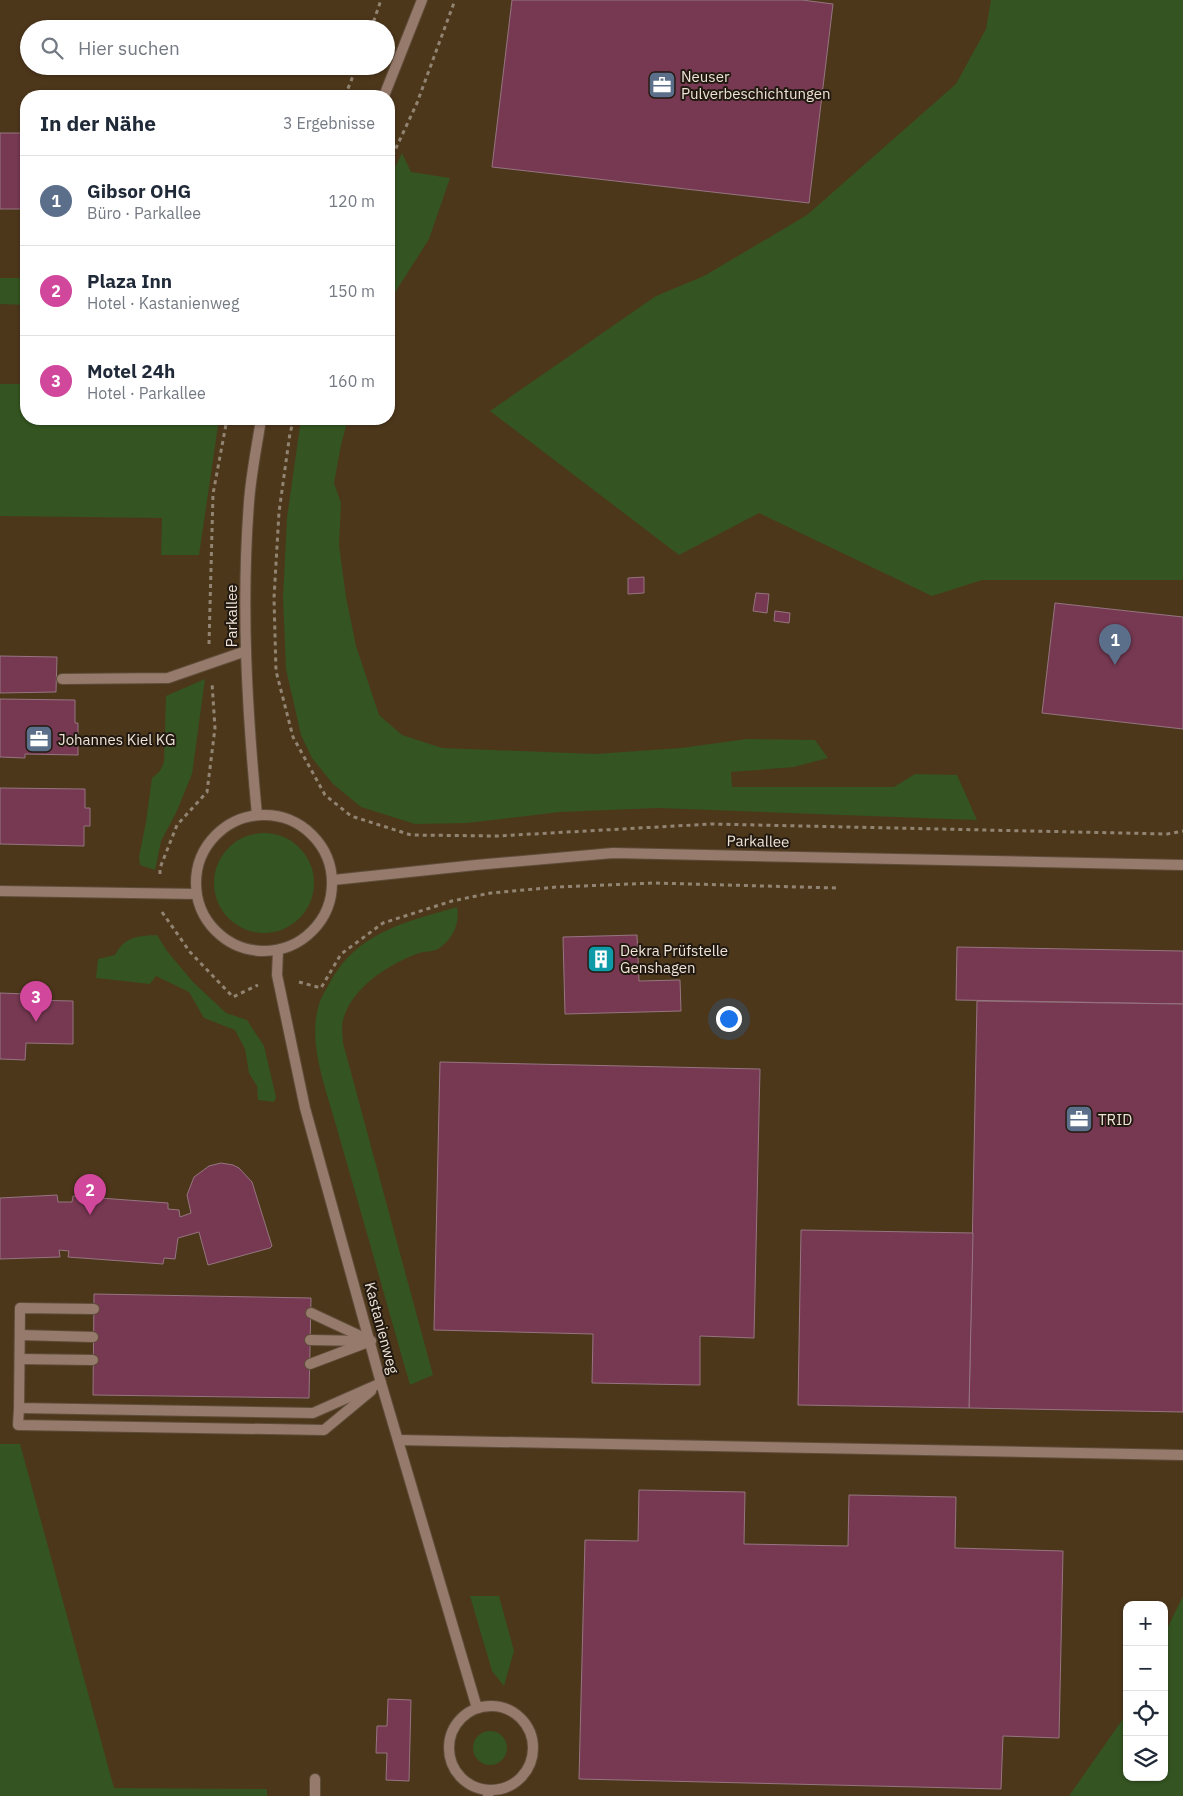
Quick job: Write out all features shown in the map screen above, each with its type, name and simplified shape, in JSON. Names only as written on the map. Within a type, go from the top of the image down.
[{"type":"street","points":[[395,68],[422,0]]},
{"type":"street","points":[[386,90],[392,75]]},
{"type":"street","name":"Parkallee","points":[[257,815],[248,715],[245,615],[249,500],[261,425]]},
{"type":"street","points":[[62,679],[168,678],[246,651]]},
{"type":"street","points":[[257,815],[279,816],[300,824],[317,839],[328,858],[333,880],[330,904],[318,926],[300,942],[278,950],[255,952],[234,945],[216,932],[203,914],[196,894],[196,871],[204,850],[217,833],[236,821],[257,815]]},
{"type":"street","name":"Parkallee","points":[[333,880],[476,864],[613,853],[1183,865]]},
{"type":"street","points":[[0,891],[196,894]]},
{"type":"street","name":"Kastanienweg","points":[[278,950],[277,975],[305,1108],[371,1341],[381,1383],[477,1708]]},
{"type":"street","points":[[94,1310],[20,1308],[18,1425],[324,1430],[381,1383]]},
{"type":"street","points":[[311,1313],[371,1341]]},
{"type":"street","points":[[20,1335],[94,1337]]},
{"type":"street","points":[[310,1340],[371,1341]]},
{"type":"street","points":[[310,1364],[371,1341]]},
{"type":"street","points":[[20,1359],[93,1360]]},
{"type":"street","points":[[19,1408],[312,1412],[381,1383]]},
{"type":"street","points":[[398,1440],[1183,1455]]},
{"type":"street","points":[[493,1706],[516,1714],[528,1726],[533,1742],[532,1759],[529,1767],[519,1780],[505,1788],[488,1793],[473,1787],[454,1770],[449,1754],[449,1746],[453,1730],[462,1717],[477,1708],[493,1706]]},
{"type":"street","points":[[315,1779],[315,1796]]},
{"type":"path","points":[[374,20],[382,0]]},
{"type":"path","points":[[395,150],[417,103],[455,0]]},
{"type":"path","points":[[348,90],[354,75]]},
{"type":"path","points":[[227,425],[214,494],[209,644],[215,728],[207,792],[177,826],[160,868],[160,893],[162,914],[190,952],[233,997],[277,975],[321,988],[341,954],[383,923],[452,901],[500,892],[557,886],[654,883],[837,888]]},
{"type":"path","points":[[292,425],[278,531],[274,598],[276,671],[293,737],[325,795],[351,816],[411,835],[497,836],[711,824],[1167,834],[1183,831]]},
{"type":"shaded area","points":[[0,0],[1015,0],[1183,541],[1183,1796],[48,1796],[0,1641]]},
{"type":"green space","points":[[991,0],[1183,0],[1183,580],[982,580],[932,596],[759,513],[679,555],[490,411],[656,296],[704,276],[807,215],[956,84],[986,29]]},
{"type":"green space","points":[[402,153],[411,172],[450,178],[429,239],[395,293],[395,168]]},
{"type":"green space","points":[[0,278],[20,278],[20,305],[0,304]]},
{"type":"green space","points":[[0,384],[20,384],[20,425],[218,425],[199,555],[161,555],[162,518],[0,516]]},
{"type":"green space","points":[[300,425],[346,425],[334,483],[341,503],[339,545],[346,597],[356,646],[379,715],[402,735],[442,748],[595,754],[681,748],[747,739],[815,740],[828,758],[794,767],[731,772],[732,787],[894,787],[915,774],[957,775],[977,820],[658,808],[560,812],[467,823],[415,824],[361,807],[333,784],[312,758],[301,735],[286,669],[283,598],[287,518]]},
{"type":"green space","points":[[205,679],[192,774],[176,813],[161,841],[155,870],[140,865],[139,857],[152,778],[160,771],[164,762],[166,696]]},
{"type":"green space","points":[[264,833],[283,837],[299,848],[310,864],[314,883],[310,902],[299,918],[283,929],[264,933],[245,929],[229,918],[218,902],[214,883],[218,864],[229,848],[245,837]]},
{"type":"green space","points":[[457,907],[457,924],[453,934],[446,943],[439,949],[419,953],[396,963],[373,978],[354,997],[342,1023],[343,1043],[433,1375],[410,1385],[321,1074],[316,1046],[316,1018],[320,1001],[329,984],[340,966],[353,952],[368,941],[401,924]]},
{"type":"green space","points":[[157,935],[167,951],[193,982],[226,1013],[247,1020],[264,1046],[276,1097],[274,1102],[258,1100],[257,1086],[249,1073],[245,1049],[235,1030],[204,1018],[189,992],[156,976],[150,984],[96,978],[98,959],[115,955],[123,944],[133,938]]},
{"type":"green space","points":[[0,1444],[20,1444],[114,1788],[267,1789],[267,1796],[0,1796]]},
{"type":"green space","points":[[470,1596],[499,1596],[514,1651],[504,1686],[492,1671]]},
{"type":"green space","points":[[1183,1596],[1183,1796],[1069,1796],[1123,1719],[1123,1781],[1168,1781],[1168,1627]]},
{"type":"green space","points":[[490,1731],[497,1732],[502,1736],[506,1741],[506,1755],[502,1760],[497,1764],[490,1765],[483,1764],[478,1760],[474,1755],[473,1748],[474,1741],[478,1736],[483,1732]]},
{"type":"building","name":"Neuser Pulverbeschichtungen","points":[[512,0],[802,0],[833,4],[809,203],[492,167]]},
{"type":"building","points":[[0,133],[20,133],[20,209],[0,209]]},
{"type":"building","points":[[644,577],[644,593],[628,594],[628,578]]},
{"type":"building","points":[[756,593],[769,594],[767,613],[753,611]]},
{"type":"building","points":[[1055,603],[1183,617],[1183,729],[1042,713]]},
{"type":"building","points":[[775,611],[790,613],[789,623],[774,621]]},
{"type":"building","name":"Johannes Kiel KG","points":[[0,656],[57,657],[56,692],[0,693]]},
{"type":"building","name":"Johannes Kiel KG","points":[[0,699],[75,700],[75,723],[78,723],[78,755],[25,754],[25,758],[0,757]]},
{"type":"building","points":[[0,788],[85,789],[85,808],[90,808],[90,826],[84,826],[84,846],[0,844]]},
{"type":"building","name":"Dekra Prüfstelle Genshagen","points":[[637,935],[639,981],[680,980],[681,1011],[565,1014],[563,937]]},
{"type":"building","points":[[957,947],[1183,951],[1183,1004],[956,1000]]},
{"type":"building","points":[[0,993],[26,994],[27,1000],[73,1001],[73,1044],[26,1043],[25,1060],[0,1059]]},
{"type":"building","name":"TRID","points":[[977,1001],[1183,1004],[1183,1412],[969,1408]]},
{"type":"building","points":[[440,1062],[760,1069],[754,1338],[700,1336],[700,1385],[592,1383],[593,1334],[434,1330]]},
{"type":"building","points":[[221,1163],[239,1168],[252,1182],[272,1246],[270,1248],[208,1265],[199,1232],[178,1238],[175,1259],[164,1258],[163,1264],[68,1257],[69,1251],[59,1250],[60,1257],[0,1259],[0,1198],[57,1195],[58,1202],[72,1202],[73,1196],[168,1203],[168,1209],[179,1210],[180,1217],[191,1213],[187,1195],[194,1177],[209,1166]]},
{"type":"building","points":[[801,1230],[973,1233],[969,1408],[798,1405]]},
{"type":"building","points":[[94,1294],[311,1298],[309,1398],[93,1395]]},
{"type":"building","points":[[639,1490],[745,1492],[744,1544],[848,1546],[849,1495],[956,1497],[955,1548],[1063,1551],[1059,1738],[1003,1736],[1001,1789],[579,1779],[585,1540],[638,1541]]},
{"type":"building","points":[[388,1699],[411,1700],[409,1781],[386,1780],[387,1753],[376,1753],[377,1726],[387,1726]]},
{"type":"place","name":"Neuser Pulverbeschichtungen","points":[[662,85]]},
{"type":"place","name":"Gibsor OHG","points":[[1115,665]]},
{"type":"place","name":"Johannes Kiel KG","points":[[39,739]]},
{"type":"place","name":"Dekra Prüfstelle Genshagen","points":[[601,959]]},
{"type":"place","name":"Motel 24h","points":[[36,1022]]},
{"type":"place","name":"TRID","points":[[1079,1119]]},
{"type":"place","name":"Plaza Inn","points":[[90,1215]]}]
